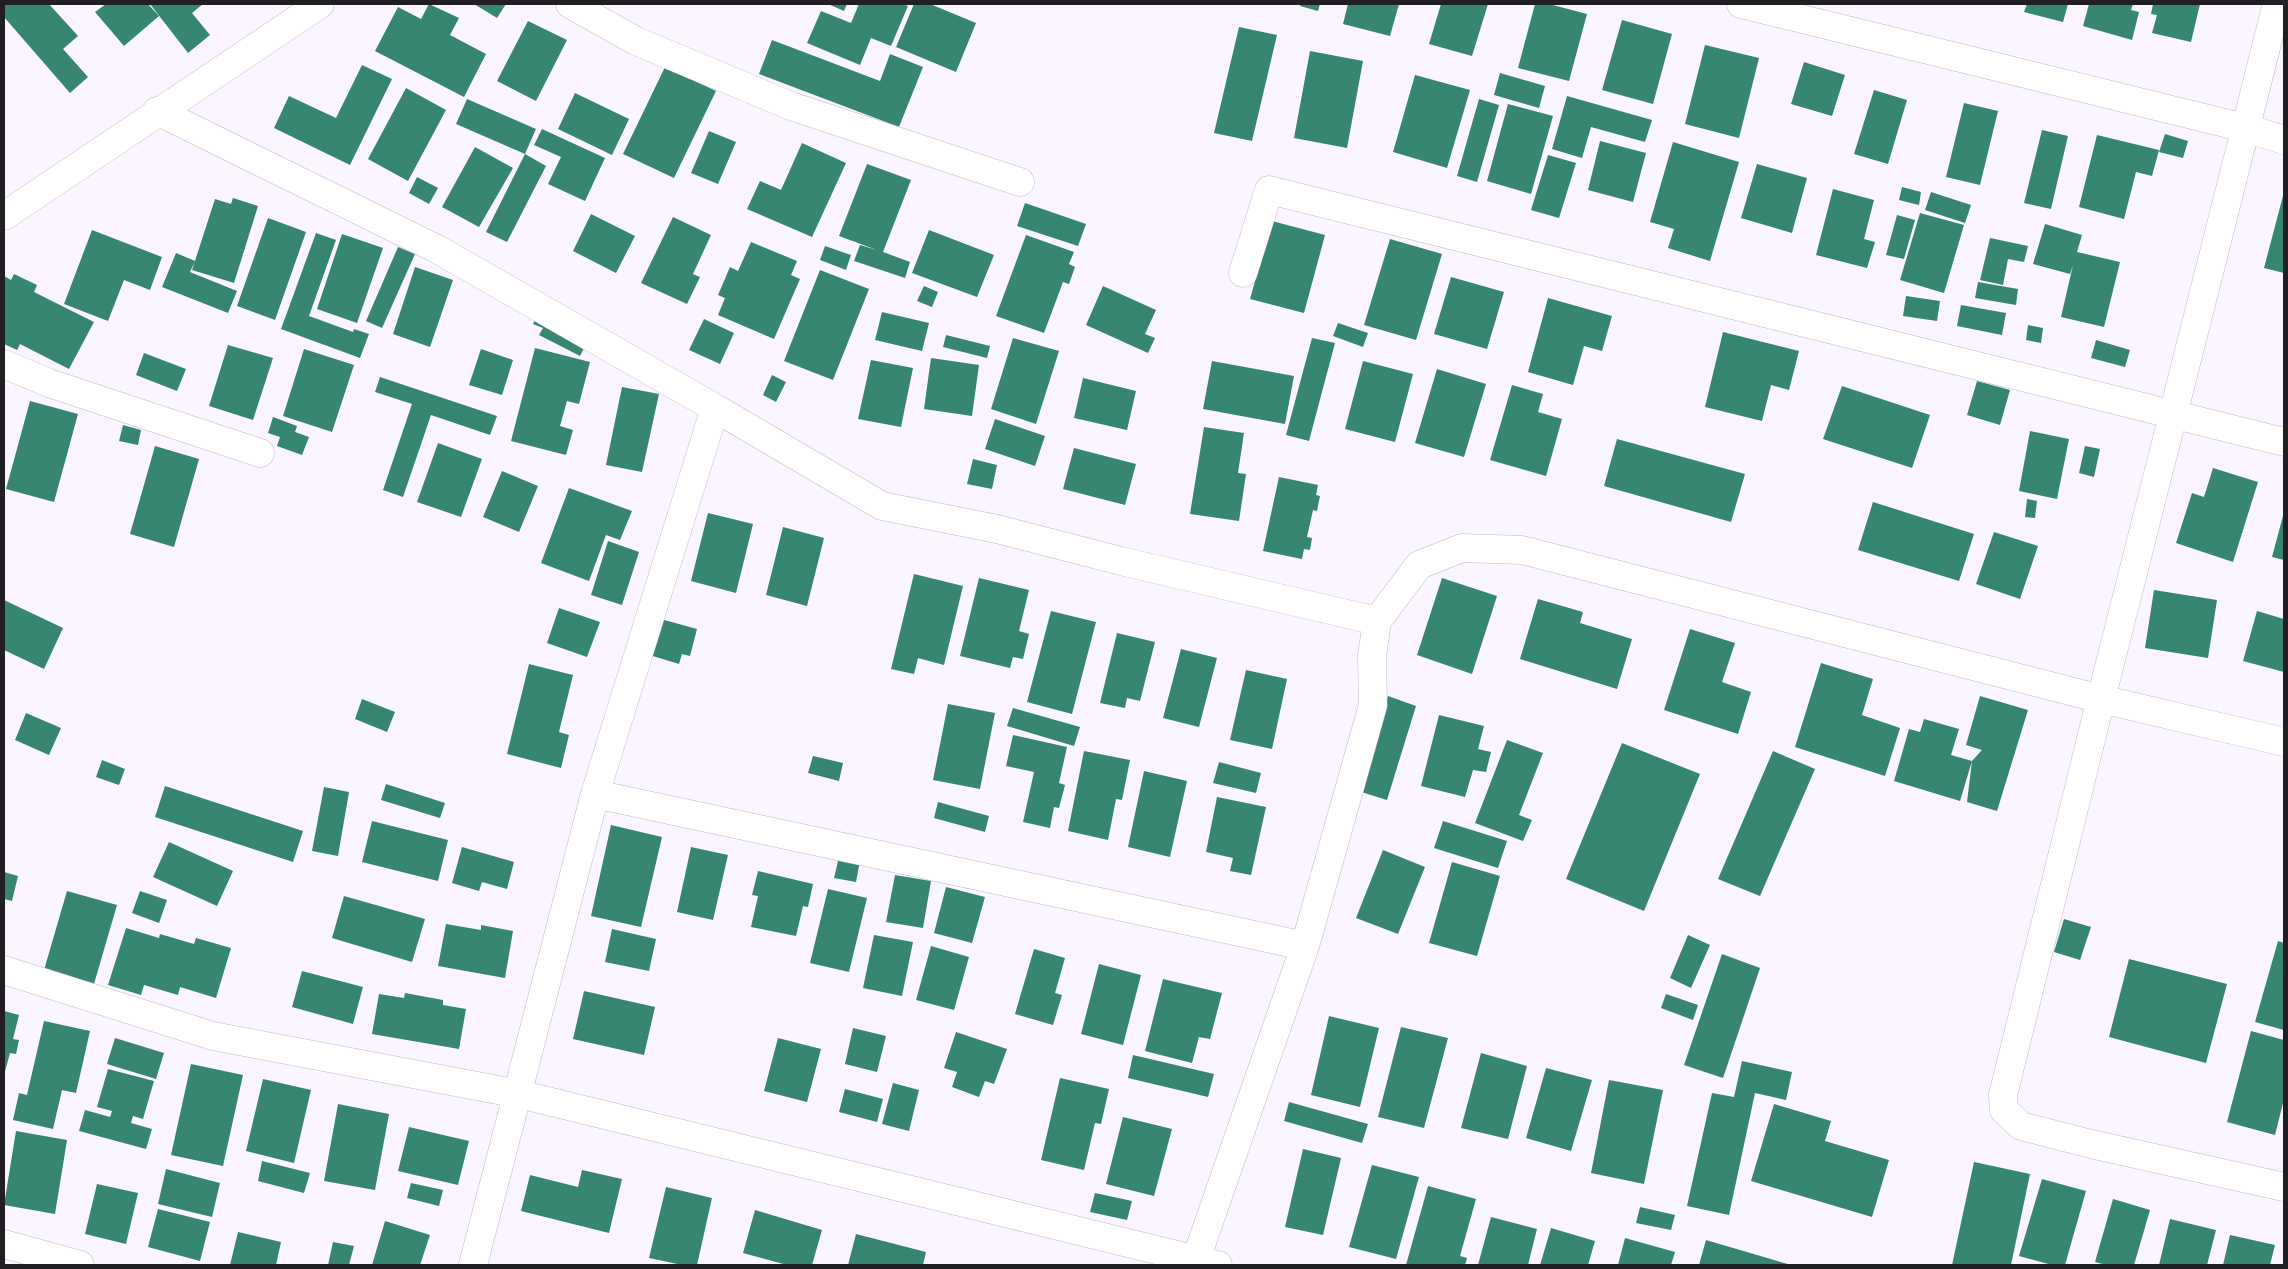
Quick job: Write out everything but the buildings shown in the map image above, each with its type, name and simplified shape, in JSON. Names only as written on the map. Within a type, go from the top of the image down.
[{"type":"street","points":[[4,216],[157,111],[320,4]]},
{"type":"street","points":[[570,4],[636,41],[791,106],[1020,182]]},
{"type":"street","points":[[1741,4],[2245,128],[2284,140]]},
{"type":"street","points":[[2277,4],[2003,1095],[2004,1110],[2021,1126],[2091,1144],[2284,1187]]},
{"type":"street","points":[[157,111],[437,248],[882,506],[997,529],[1120,561],[1377,621]]},
{"type":"street","points":[[1243,272],[1269,190],[2284,442]]},
{"type":"street","points":[[4,364],[49,383],[260,453]]},
{"type":"street","points":[[473,1265],[519,1094],[595,794],[715,408]]},
{"type":"street","points":[[4,970],[213,1036],[519,1094],[1202,1263],[1305,946],[1373,705],[1372,656],[1377,621],[1419,565],[1462,548],[1522,550],[2101,699],[2284,742]]},
{"type":"street","points":[[595,794],[1305,946]]},
{"type":"street","points":[[4,1244],[80,1265]]}]
